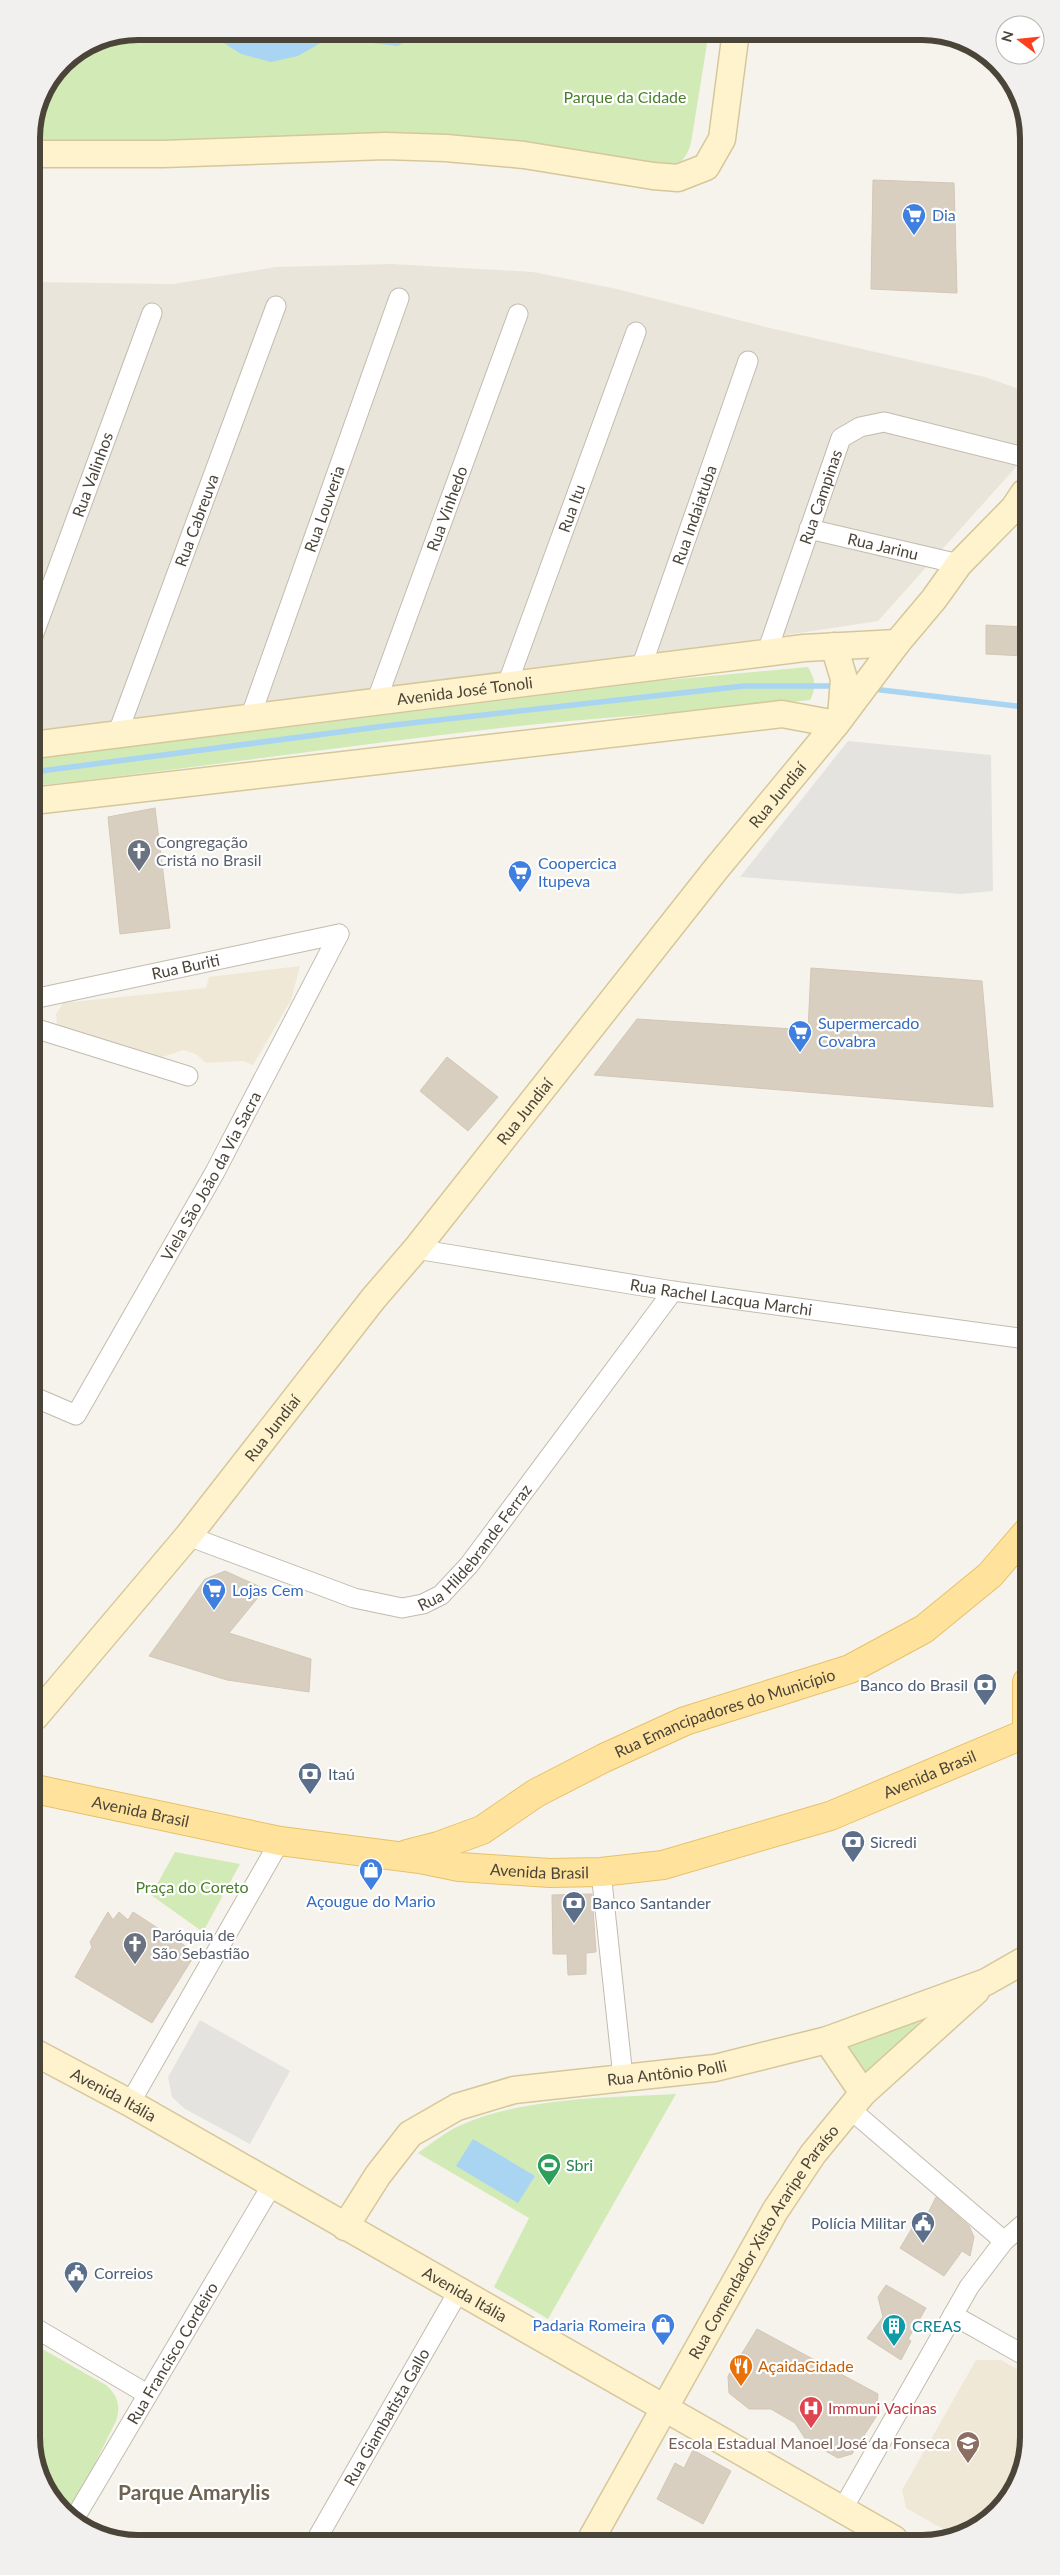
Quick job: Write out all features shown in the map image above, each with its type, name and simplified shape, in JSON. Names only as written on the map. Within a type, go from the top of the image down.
[{"type":"main road","points":[[40,154],[163,154],[376,147],[446,148],[524,155],[653,176],[678,178],[706,167],[722,139],[735,40]]},
{"type":"main road","name":"Rua Jundiaí","points":[[40,1711],[188,1536],[373,1299],[416,1249],[716,870],[847,701],[934,599],[959,564],[1020,502]]},
{"type":"main road","name":"Avenida José Tonoli","points":[[40,744],[767,652],[897,643]]},
{"type":"main road","points":[[40,800],[782,714],[847,701],[834,646]]},
{"type":"main road","name":"Rua Emancipadores do Município","points":[[398,1856],[438,1846],[482,1830],[536,1793],[604,1758],[684,1721],[850,1669],[924,1628],[990,1575],[1020,1540]]},
{"type":"main road","name":"Avenida Brasil","points":[[40,1790],[280,1841],[398,1856],[460,1867],[520,1871],[601,1872],[664,1865],[830,1816],[1020,1736]]},
{"type":"main road","points":[[482,1830],[488,1853],[520,1871]]},
{"type":"main road","name":"Rua Antônio Polli","points":[[345,2227],[378,2175],[410,2134],[457,2107],[514,2090],[715,2068],[827,2040],[986,1982],[1020,1963]]},
{"type":"main road","name":"Rua Comendador Xisto Araripe Paraíso","points":[[593,2535],[775,2211],[813,2154],[856,2101],[986,1982]]},
{"type":"main road","points":[[827,2040],[856,2101]]},
{"type":"main road","name":"Avenida Itália","points":[[40,2055],[130,2103],[664,2410],[887,2535]]},
{"type":"street","name":"Rua Louveria","points":[[250,718],[399,298]]},
{"type":"street","name":"Rua Cabreuva","points":[[117,735],[276,306]]},
{"type":"street","name":"Rua Valinhos","points":[[40,617],[152,313]]},
{"type":"street","name":"Rua Vinhedo","points":[[376,702],[518,314]]},
{"type":"street","name":"Rua Itu","points":[[507,685],[636,332]]},
{"type":"street","name":"Rua Indaiatuba","points":[[641,668],[748,361]]},
{"type":"street","name":"Rua Campinas","points":[[767,652],[841,438],[860,426],[884,422],[1020,456]]},
{"type":"street","name":"Rua Jarinu","points":[[809,529],[959,564]]},
{"type":"street","name":"Rua Buriti","points":[[40,998],[338,934]]},
{"type":"street","name":"Viela São João da Via Sacra","points":[[40,1399],[76,1415],[215,1172],[338,934]]},
{"type":"street","points":[[40,1030],[188,1076]]},
{"type":"street","name":"Rua Rachel Lacqua Marchi","points":[[416,1249],[672,1291],[1020,1338]]},
{"type":"street","name":"Rua Hildebrande Ferraz","points":[[188,1536],[354,1598],[402,1608],[423,1604],[441,1595],[469,1565],[672,1291]]},
{"type":"street","points":[[130,2103],[280,1841]]},
{"type":"street","points":[[601,1872],[623,2077]]},
{"type":"street","points":[[856,2101],[1004,2241]]},
{"type":"street","name":"Rua Francisco Cordeiro","points":[[77,2514],[272,2185]]},
{"type":"street","points":[[842,2510],[969,2287],[1004,2241],[1020,2227]]},
{"type":"street","name":"Rua Giambatista Gallo","points":[[319,2535],[458,2292]]},
{"type":"street","points":[[953,2315],[1020,2353]]},
{"type":"street","points":[[40,2330],[148,2394]]},
{"type":"shaded area","points":[[392,264],[533,272],[617,289],[770,328],[985,377],[1020,390],[1020,462],[878,621],[451,686],[40,732],[40,282],[173,284],[276,267]]},
{"type":"shaded area","points":[[848,741],[991,755],[993,891],[961,894],[740,877]]},
{"type":"shaded area","points":[[300,966],[291,1000],[253,1065],[243,1061],[206,1063],[196,1054],[183,1050],[162,1057],[57,1026],[56,1014],[63,1003],[206,988],[209,977]]},
{"type":"shaded area","points":[[200,2020],[290,2071],[250,2144],[185,2109],[172,2097],[168,2077]]},
{"type":"shaded area","name":"Escola Estadual Manoel José da Fonseca","points":[[976,2360],[1001,2360],[1020,2371],[1020,2443],[1018,2456],[1013,2475],[1000,2497],[982,2515],[965,2525],[947,2532],[906,2508],[902,2490]]},
{"type":"green space","name":"Parque da Cidade","points":[[708,40],[691,143],[682,161],[667,166],[653,168],[441,134],[47,147],[40,144],[43,113],[47,100],[60,78],[73,64],[89,53],[106,45],[125,41]]},
{"type":"green space","points":[[808,667],[814,683],[814,691],[810,700],[509,727],[40,785],[40,758],[657,681]]},
{"type":"green space","name":"Praça do Coreto","points":[[175,1852],[240,1864],[203,1932],[151,1895]]},
{"type":"green space","points":[[920,2021],[867,2081],[843,2048]]},
{"type":"green space","name":"Sbri","points":[[676,2094],[548,2319],[494,2287],[529,2218],[418,2153],[459,2126],[484,2116],[510,2109],[594,2098]]},
{"type":"green space","points":[[40,2348],[106,2385],[116,2397],[118,2411],[116,2421],[72,2509],[64,2502],[50,2480],[42,2456],[40,2443]]},
{"type":"water","points":[[219,40],[326,40],[298,56],[271,62],[241,54]]},
{"type":"water","points":[[346,40],[408,40],[398,46]]},
{"type":"water","points":[[473,2139],[535,2176],[518,2203],[456,2166]]},
{"type":"building","name":"Dia","points":[[873,180],[954,183],[957,293],[871,289]]},
{"type":"building","points":[[986,625],[1020,627],[1020,656],[986,654]]},
{"type":"building","name":"Congregação Cristá no Brasil","points":[[155,808],[170,928],[120,934],[108,817]]},
{"type":"building","name":"Supermercado Covabra","points":[[811,968],[982,981],[993,1107],[594,1075],[637,1019],[808,1030]]},
{"type":"building","points":[[447,1057],[498,1097],[468,1131],[420,1091]]},
{"type":"building","name":"Lojas Cem","points":[[225,1571],[265,1589],[229,1633],[311,1659],[309,1692],[227,1680],[149,1656],[205,1579]]},
{"type":"building","name":"Banco Santander","points":[[592,1894],[596,1952],[586,1953],[586,1974],[568,1975],[567,1954],[553,1954],[552,1895]]},
{"type":"building","name":"Paróquia de São Sebastião","points":[[108,1912],[113,1920],[119,1912],[128,1920],[133,1912],[196,1953],[152,2023],[75,1977],[92,1947],[90,1942]]},
{"type":"building","points":[[936,2197],[969,2226],[974,2237],[970,2256],[962,2251],[944,2276],[900,2248],[920,2215],[925,2219]]},
{"type":"building","points":[[886,2285],[926,2308],[908,2339],[911,2341],[901,2360],[867,2338],[883,2317],[878,2297]]},
{"type":"building","points":[[757,2329],[878,2394],[876,2417],[852,2454],[838,2458],[806,2440],[795,2423],[771,2409],[749,2409],[729,2393],[728,2376]]},
{"type":"building","points":[[693,2450],[731,2471],[703,2524],[657,2499],[675,2463],[684,2468]]},
{"type":"waterway","points":[[40,771],[385,726],[744,686],[836,686]]},
{"type":"waterway","points":[[873,689],[1020,706]]},
{"type":"place","name":"Dia","points":[[914,236]]},
{"type":"place","name":"Congregação Cristá no Brasil","points":[[139,872]]},
{"type":"place","name":"Coopercica Itupeva","points":[[520,893]]},
{"type":"place","name":"Supermercado Covabra","points":[[800,1053]]},
{"type":"place","name":"Lojas Cem","points":[[214,1611]]},
{"type":"place","name":"Banco do Brasil","points":[[985,1706]]},
{"type":"place","name":"Itaú","points":[[310,1795]]},
{"type":"place","name":"Sicredi","points":[[853,1863]]},
{"type":"place","name":"Açougue do Mario","points":[[371,1891]]},
{"type":"place","name":"Banco Santander","points":[[574,1924]]},
{"type":"place","name":"Paróquia de São Sebastião","points":[[135,1965]]},
{"type":"place","name":"Sbri","points":[[549,2186]]},
{"type":"place","name":"Polícia Militar","points":[[923,2244]]},
{"type":"place","name":"Correios","points":[[76,2294]]},
{"type":"place","name":"Padaria Romeira","points":[[663,2346]]},
{"type":"place","name":"CREAS","points":[[894,2347]]},
{"type":"place","name":"AçaidaCidade","points":[[741,2387]]},
{"type":"place","name":"Immuni Vacinas","points":[[811,2429]]},
{"type":"place","name":"Escola Estadual Manoel José da Fonseca","points":[[968,2464]]},
{"type":"district","name":"Parque Amarylis","points":[[194,2493]]}]
